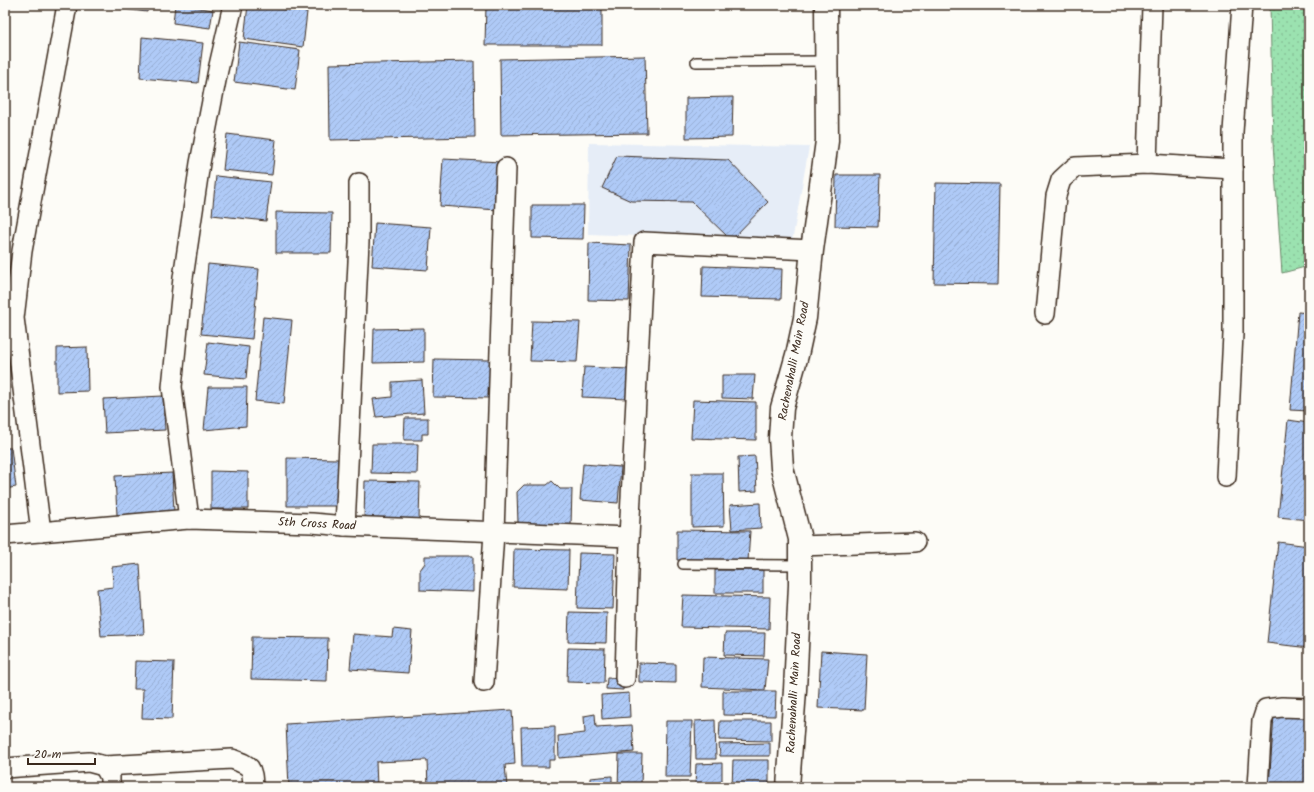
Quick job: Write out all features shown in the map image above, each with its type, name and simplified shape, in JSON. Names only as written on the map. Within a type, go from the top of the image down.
[{"type":"street","points":[[41,532],[10,319],[67,5]]},
{"type":"street","points":[[189,519],[172,387],[183,278],[200,163],[218,70],[233,5]]},
{"type":"street","name":"Rachenahalli Main Road","points":[[788,787],[795,690],[800,585],[800,539],[782,468],[780,438],[782,408],[797,355],[805,318],[812,250],[827,141],[826,5]]},
{"type":"street","points":[[1147,164],[1152,5]]},
{"type":"street","points":[[1226,477],[1234,334],[1234,132],[1242,5]]},
{"type":"street","points":[[1045,314],[1056,196],[1061,180],[1075,167],[1147,164],[1234,169]]},
{"type":"street","points":[[484,682],[494,533],[506,168]]},
{"type":"street","points":[[345,526],[359,242],[359,183]]},
{"type":"street","points":[[625,678],[629,538],[644,242],[812,250]]},
{"type":"street","name":"5th Cross Road","points":[[5,535],[189,519],[312,523],[345,526],[629,538]]},
{"type":"street","points":[[800,556],[915,542]]},
{"type":"street","points":[[1258,787],[1262,721],[1266,709],[1282,707],[1309,708]]},
{"type":"street","points":[[5,768],[89,762],[104,766],[232,759],[247,764],[253,772],[253,787]]},
{"type":"street","points":[[104,766],[110,776],[110,787]]},
{"type":"lane","points":[[696,62],[827,61]]},
{"type":"lane","points":[[683,564],[800,556]]},
{"type":"shaded area","points":[[589,143],[809,147],[792,242],[588,234]]},
{"type":"green space","points":[[1270,5],[1309,5],[1309,266],[1282,273],[1273,143]]},
{"type":"building","points":[[90,5],[148,5],[147,12]]},
{"type":"building","points":[[175,5],[194,5],[194,7],[213,10],[210,28],[173,23]]},
{"type":"building","points":[[248,5],[307,12],[303,47],[244,39]]},
{"type":"building","points":[[486,5],[602,5],[602,45],[485,45]]},
{"type":"building","points":[[142,37],[203,43],[198,83],[140,78]]},
{"type":"building","points":[[239,42],[300,50],[295,90],[234,82]]},
{"type":"building","points":[[645,56],[647,133],[501,135],[500,59]]},
{"type":"building","points":[[474,61],[475,137],[330,140],[329,64]]},
{"type":"building","points":[[733,97],[732,137],[686,138],[686,98]]},
{"type":"building","points":[[227,134],[276,140],[272,175],[223,170]]},
{"type":"building","points":[[617,156],[728,160],[768,202],[731,240],[692,202],[631,201],[602,188]]},
{"type":"building","points":[[443,159],[501,162],[498,210],[440,206]]},
{"type":"building","points":[[836,175],[880,175],[878,227],[835,226]]},
{"type":"building","points":[[216,176],[271,182],[266,221],[212,215]]},
{"type":"building","points":[[936,183],[1000,184],[998,284],[934,283]]},
{"type":"building","points":[[532,205],[584,205],[583,239],[532,238]]},
{"type":"building","points":[[276,212],[332,213],[331,253],[276,253]]},
{"type":"building","points":[[375,223],[431,227],[428,270],[372,266]]},
{"type":"building","points":[[589,243],[631,245],[629,301],[588,300]]},
{"type":"building","points":[[208,264],[259,269],[252,339],[201,334]]},
{"type":"building","points":[[703,266],[782,269],[781,299],[702,297]]},
{"type":"building","points":[[1298,312],[1309,313],[1309,411],[1290,410]]},
{"type":"building","points":[[263,317],[292,320],[284,404],[255,401]]},
{"type":"building","points":[[532,321],[580,322],[577,362],[530,361]]},
{"type":"building","points":[[424,328],[424,362],[373,363],[374,329]]},
{"type":"building","points":[[208,342],[249,347],[246,379],[204,375]]},
{"type":"building","points":[[87,347],[88,391],[57,392],[57,348]]},
{"type":"building","points":[[434,359],[490,360],[490,398],[433,397]]},
{"type":"building","points":[[584,367],[628,369],[627,399],[582,397]]},
{"type":"building","points":[[722,375],[755,375],[753,399],[722,398]]},
{"type":"building","points":[[422,380],[424,413],[376,417],[373,399],[392,397],[392,382]]},
{"type":"building","points":[[208,387],[247,387],[246,426],[204,430]]},
{"type":"building","points":[[163,396],[165,430],[105,433],[103,399]]},
{"type":"building","points":[[693,400],[756,402],[756,440],[691,438]]},
{"type":"building","points":[[405,418],[428,418],[428,434],[422,434],[422,440],[404,440]]},
{"type":"building","points":[[1288,420],[1309,423],[1309,520],[1278,517]]},
{"type":"building","points":[[372,444],[418,444],[417,474],[371,473]]},
{"type":"building","points":[[5,448],[11,448],[16,487],[5,489]]},
{"type":"building","points":[[755,456],[757,491],[739,492],[738,457]]},
{"type":"building","points":[[287,458],[338,459],[338,506],[287,506]]},
{"type":"building","points":[[583,464],[621,467],[618,503],[580,500]]},
{"type":"building","points":[[211,471],[248,472],[248,509],[211,509]]},
{"type":"building","points":[[172,473],[174,511],[117,515],[115,476]]},
{"type":"building","points":[[692,473],[723,473],[724,526],[692,527]]},
{"type":"building","points":[[365,481],[420,482],[419,520],[364,519]]},
{"type":"building","points":[[552,481],[560,489],[572,489],[571,525],[518,523],[517,492],[524,485],[547,485]]},
{"type":"building","points":[[760,503],[761,528],[732,530],[730,505]]},
{"type":"building","points":[[677,530],[750,531],[748,561],[677,560]]},
{"type":"building","points":[[1278,542],[1309,546],[1309,648],[1267,643]]},
{"type":"building","points":[[514,549],[569,550],[568,589],[513,587]]},
{"type":"building","points":[[579,553],[615,554],[613,609],[577,608]]},
{"type":"building","points":[[425,556],[473,556],[473,592],[420,590],[420,570],[425,563]]},
{"type":"building","points":[[140,564],[144,634],[101,636],[97,589],[113,587],[112,567]]},
{"type":"building","points":[[715,570],[763,570],[763,593],[715,593]]},
{"type":"building","points":[[683,595],[770,597],[769,629],[681,627]]},
{"type":"building","points":[[569,612],[607,613],[606,643],[568,642]]},
{"type":"building","points":[[393,629],[412,631],[408,673],[350,669],[353,634],[392,637]]},
{"type":"building","points":[[725,633],[765,633],[764,656],[724,655]]},
{"type":"building","points":[[252,637],[328,638],[327,681],[251,679]]},
{"type":"building","points":[[568,648],[605,649],[604,683],[567,682]]},
{"type":"building","points":[[821,651],[867,654],[864,710],[818,708]]},
{"type":"building","points":[[703,657],[768,659],[765,690],[702,687]]},
{"type":"building","points":[[135,661],[174,662],[172,719],[142,718],[143,689],[134,689]]},
{"type":"building","points":[[639,663],[676,664],[676,683],[639,682]]},
{"type":"building","points":[[607,678],[625,679],[623,690],[606,689]]},
{"type":"building","points":[[723,691],[776,691],[775,716],[723,715]]},
{"type":"building","points":[[629,693],[630,717],[602,719],[601,695]]},
{"type":"building","points":[[512,710],[515,764],[505,765],[507,787],[428,787],[427,760],[376,762],[377,787],[289,787],[286,724]]},
{"type":"building","points":[[595,714],[596,727],[632,725],[634,752],[559,758],[558,736],[585,733],[584,716]]},
{"type":"building","points":[[1274,715],[1309,717],[1309,787],[1269,787]]},
{"type":"building","points":[[715,720],[716,759],[696,759],[695,721]]},
{"type":"building","points":[[666,721],[692,721],[690,777],[665,777]]},
{"type":"building","points":[[720,721],[771,721],[771,741],[719,740]]},
{"type":"building","points":[[555,726],[555,760],[549,760],[549,767],[522,767],[521,727]]},
{"type":"building","points":[[770,743],[770,756],[720,756],[719,744]]},
{"type":"building","points":[[619,754],[642,754],[641,785],[680,785],[680,787],[618,787]]},
{"type":"building","points":[[733,760],[769,760],[769,787],[732,787]]},
{"type":"building","points":[[722,763],[722,787],[695,787],[696,764]]},
{"type":"building","points":[[612,776],[612,787],[590,787],[590,778]]}]
